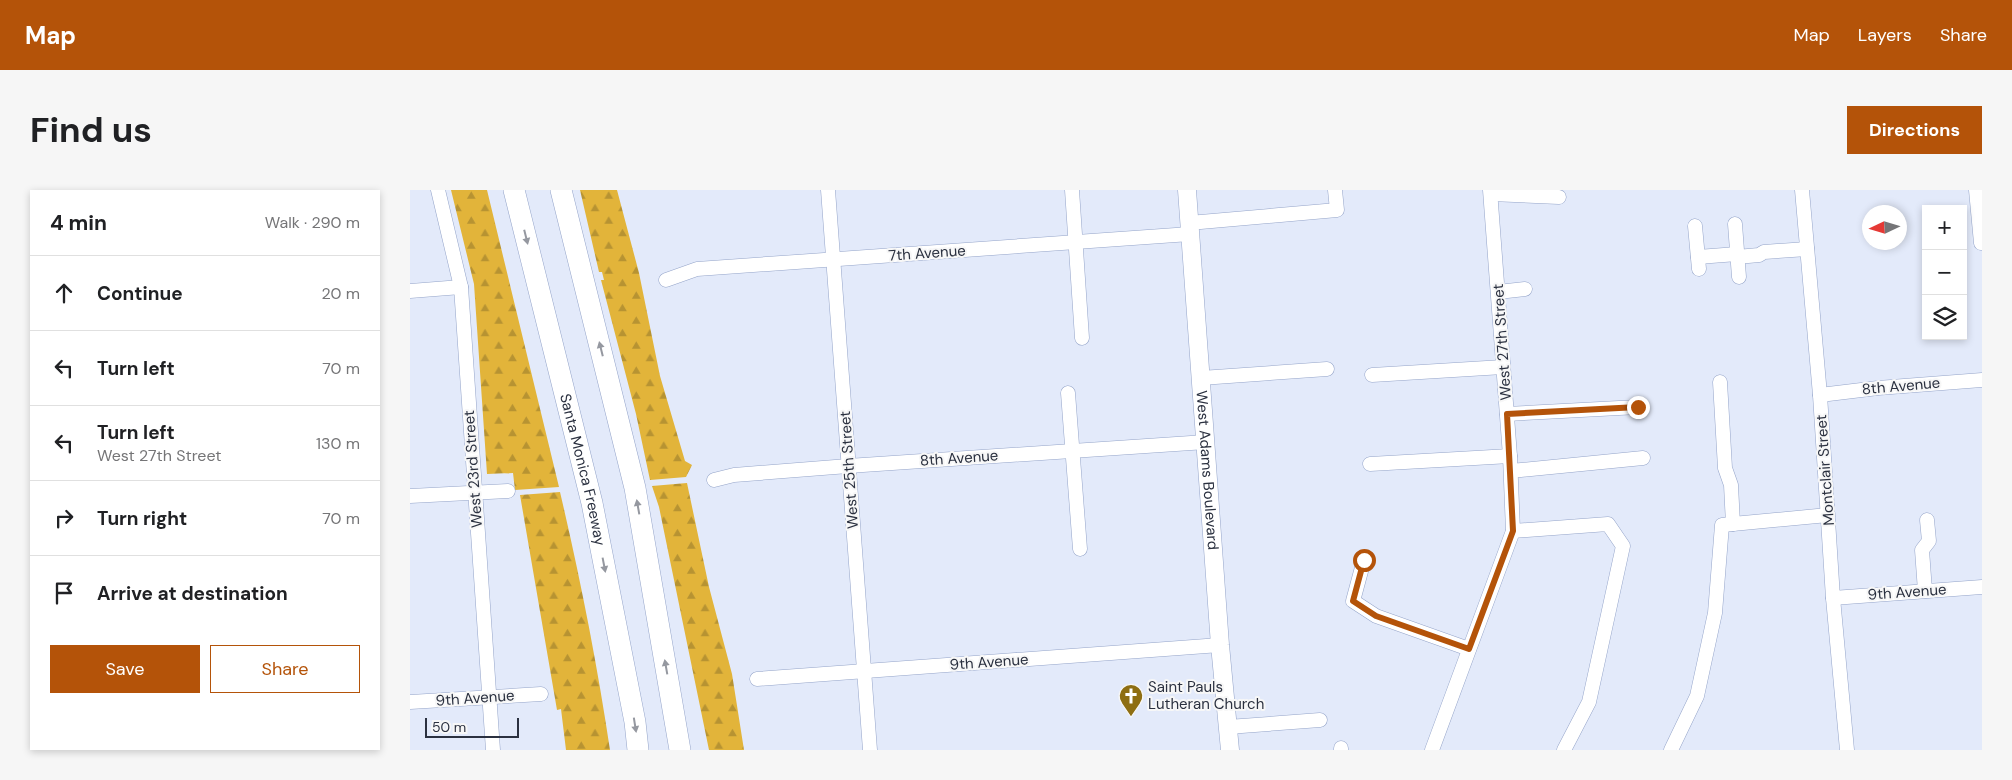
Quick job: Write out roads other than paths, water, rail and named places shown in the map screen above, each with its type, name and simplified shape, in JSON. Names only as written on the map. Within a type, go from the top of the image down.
[{"type":"highway","name":"Santa Monica Freeway","points":[[514,190],[592,502],[635,722],[638,750]]},
{"type":"highway","points":[[561,190],[635,488],[680,750]]},
{"type":"main road","name":"West Adams Boulevard","points":[[1187,190],[1220,645],[1230,750]]},
{"type":"street","name":"West 23rd Street","points":[[438,190],[461,288],[493,750]]},
{"type":"street","name":"West 25th Street","points":[[828,190],[870,750]]},
{"type":"street","points":[[1072,190],[1082,338]]},
{"type":"street","name":"7th Avenue","points":[[666,280],[697,270],[1076,242],[1337,210],[1335,190]]},
{"type":"street","name":"Montclair Street","points":[[1802,190],[1820,394],[1832,598],[1847,750]]},
{"type":"street","points":[[1976,190],[1981,244]]},
{"type":"street","points":[[1491,192],[1559,197]]},
{"type":"street","name":"West 27th Street","points":[[1432,750],[1513,531],[1510,456],[1491,192]]},
{"type":"street","points":[[1735,224],[1739,277]]},
{"type":"street","points":[[1695,226],[1698,263],[1737,255],[1759,255],[1764,252],[1807,249]]},
{"type":"street","points":[[410,291],[461,288]]},
{"type":"street","points":[[1498,292],[1525,289]]},
{"type":"street","points":[[1372,375],[1504,367]]},
{"type":"street","points":[[1201,378],[1327,370]]},
{"type":"street","name":"8th Avenue","points":[[1820,394],[1982,380]]},
{"type":"street","points":[[1671,750],[1697,696],[1715,613],[1728,524],[1731,485],[1725,468],[1720,382]]},
{"type":"street","points":[[1068,393],[1080,548]]},
{"type":"street","points":[[1507,414],[1638,407]]},
{"type":"street","name":"8th Avenue","points":[[714,480],[734,475],[848,466],[1206,442]]},
{"type":"street","points":[[1370,464],[1510,456]]},
{"type":"street","points":[[1510,471],[1644,458]]},
{"type":"street","points":[[410,496],[508,491]]},
{"type":"street","points":[[1728,524],[1828,514]]},
{"type":"street","points":[[1925,591],[1922,550],[1928,541],[1927,520]]},
{"type":"street","points":[[1513,531],[1608,524],[1623,546],[1589,702],[1564,750]]},
{"type":"street","points":[[1364,560],[1353,601],[1376,616],[1469,649]]},
{"type":"street","name":"9th Avenue","points":[[1832,598],[1982,587]]},
{"type":"street","name":"9th Avenue","points":[[757,679],[1220,645]]},
{"type":"street","name":"9th Avenue","points":[[410,702],[541,694]]},
{"type":"street","points":[[1228,727],[1320,720]]},
{"type":"place","name":"Saint Pauls Lutheran Church","points":[[1131,717]]}]
